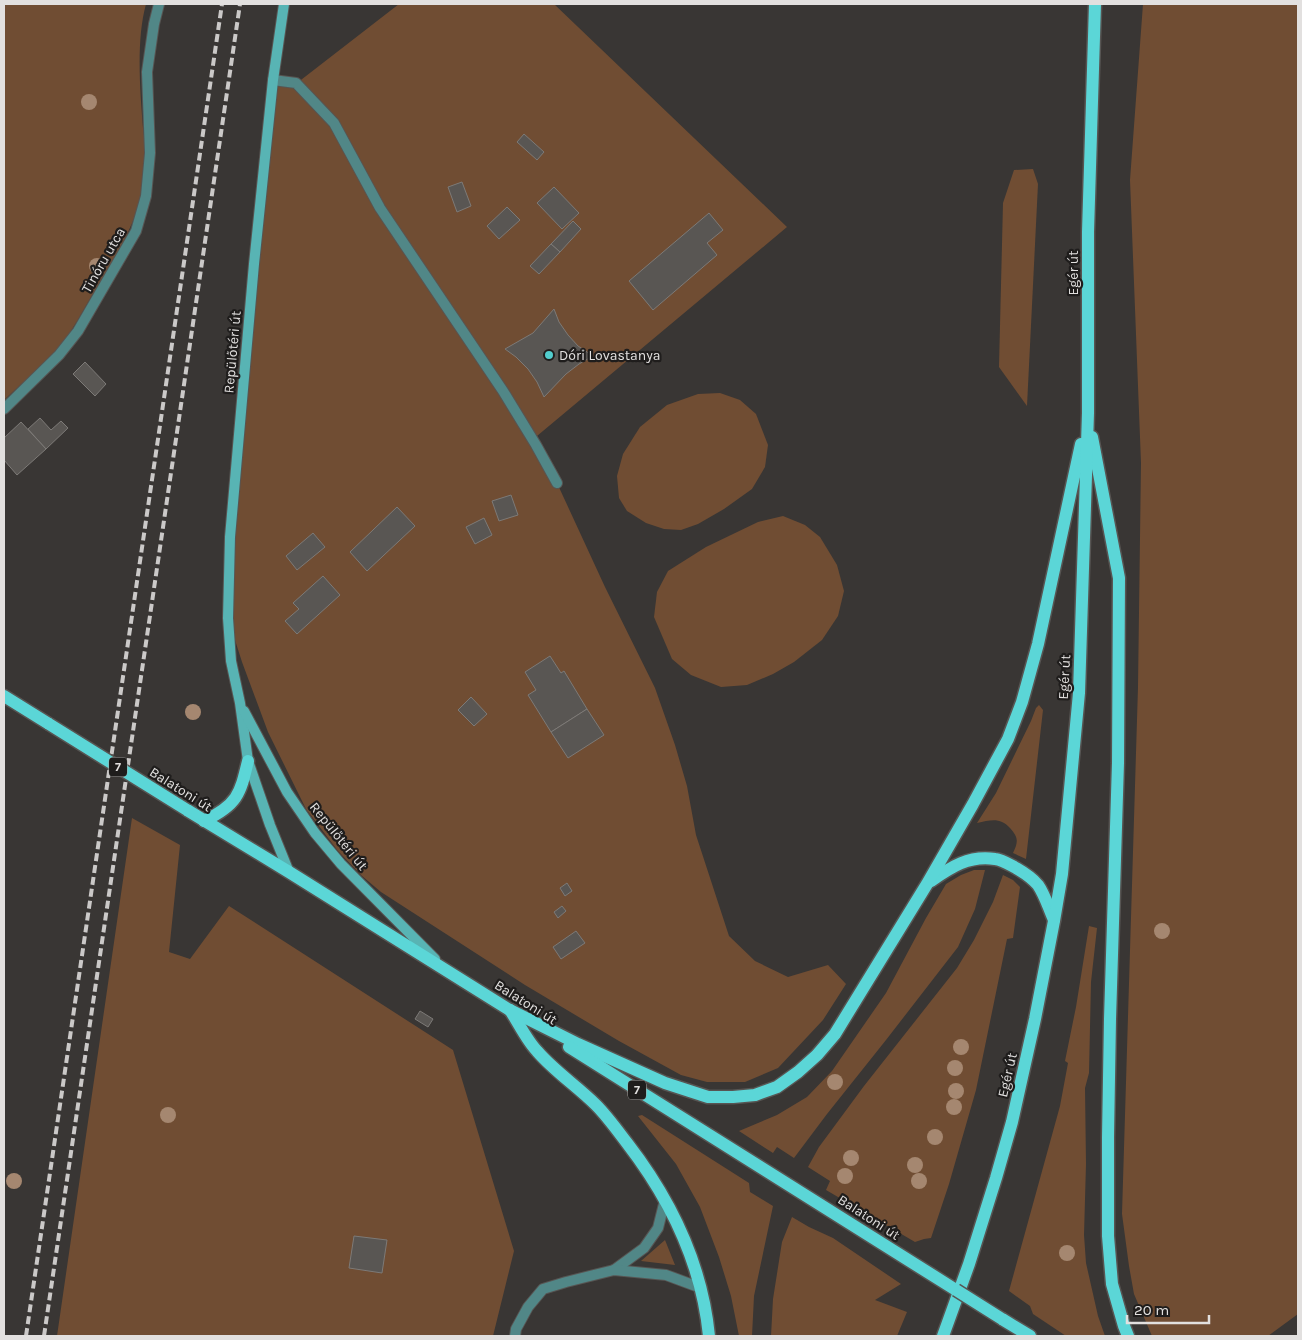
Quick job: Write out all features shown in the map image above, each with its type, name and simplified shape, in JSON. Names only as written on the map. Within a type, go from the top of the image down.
[{"type":"main road","name":"Egér út","points":[[943,1336],[969,1264],[1009,1131],[1033,1029],[1062,874],[1079,693],[1088,413],[1088,232],[1095,4]]},
{"type":"main road","points":[[510,1010],[578,1044],[665,1083],[708,1097],[733,1098],[755,1095],[777,1086],[798,1072],[817,1055],[835,1034],[927,884],[1008,739],[1022,702],[1038,644],[1088,413]]},
{"type":"main road","points":[[1088,413],[1119,578],[1118,763],[1110,1038],[1108,1226],[1112,1284],[1128,1336]]},
{"type":"main road","name":"Balatoni út","points":[[7,701],[49,724],[289,872],[1030,1336]]},
{"type":"main road","points":[[204,821],[221,813],[234,801],[242,786],[248,761]]},
{"type":"main road","points":[[927,884],[950,867],[963,862],[977,858],[996,859],[1021,871],[1037,884],[1054,921]]},
{"type":"main road","points":[[510,1010],[536,1050],[596,1105],[618,1131],[653,1179],[678,1223],[688,1247],[701,1288],[710,1336]]},
{"type":"street","name":"Tinóru utca","points":[[4,409],[59,355],[78,330],[136,231],[146,196],[150,153],[147,72],[159,4]]},
{"type":"street","name":"Repülőtéri út","points":[[284,4],[273,80],[256,246],[230,537],[228,618],[231,661],[240,703],[248,761],[270,825],[289,872]]},
{"type":"street","points":[[273,80],[296,83],[334,123],[380,208],[503,392],[557,483]]},
{"type":"street","name":"Repülőtéri út","points":[[240,703],[287,792],[315,834],[340,864],[442,967]]},
{"type":"street","points":[[614,1270],[644,1248],[658,1228],[665,1200]]},
{"type":"street","points":[[515,1336],[516,1329],[528,1307],[543,1289],[566,1282],[614,1270],[666,1275],[701,1288]]},
{"type":"shaded area","points":[[4,4],[146,4],[141,33],[140,82],[146,174],[137,211],[121,247],[78,320],[57,350],[4,400]]},
{"type":"shaded area","points":[[399,4],[554,4],[787,227],[537,436],[605,587],[655,688],[675,745],[687,786],[696,835],[729,936],[755,961],[788,977],[828,965],[846,984],[823,1020],[778,1068],[745,1082],[707,1082],[681,1075],[619,1041],[525,985],[381,892],[362,876],[338,851],[306,809],[268,732],[242,662],[228,618],[230,537],[273,80],[297,83]]},
{"type":"shaded area","points":[[1143,4],[1298,4],[1298,1314],[1268,1336],[1152,1336],[1134,1294],[1122,1214],[1138,687],[1141,463],[1130,180]]},
{"type":"shaded area","points":[[1033,169],[1038,184],[1027,406],[999,367],[1003,203],[1014,170]]},
{"type":"shaded area","points":[[720,393],[740,400],[756,414],[768,445],[765,467],[752,489],[724,509],[698,524],[681,530],[664,529],[646,523],[627,511],[619,498],[617,476],[623,454],[640,427],[667,405],[698,394]]},
{"type":"shaded area","points":[[783,516],[805,525],[820,537],[837,565],[844,591],[838,616],[822,640],[794,662],[773,674],[747,685],[721,687],[691,675],[672,659],[654,617],[657,592],[668,571],[706,547],[758,522]]},
{"type":"shaded area","points":[[1039,705],[1043,710],[1026,859],[1013,853],[1017,843],[1016,837],[1013,831],[1003,822],[995,820],[977,823],[996,793]]},
{"type":"shaded area","points":[[132,818],[180,845],[169,952],[190,959],[229,906],[453,1050],[514,1251],[493,1336],[57,1336]]},
{"type":"shaded area","points":[[974,870],[985,870],[975,909],[958,947],[794,1158],[777,1147],[773,1153],[739,1131],[777,1115],[807,1097],[832,1071],[886,993],[946,884]]},
{"type":"shaded area","points":[[1003,875],[1013,880],[1020,887],[1013,938],[1007,939],[976,1090],[949,1184],[931,1238],[915,1242],[826,1190],[830,1181],[808,1167],[819,1147],[864,1086],[957,968],[974,940],[993,902]]},
{"type":"shaded area","points":[[1089,926],[1097,928],[1091,982],[1089,1073],[1085,1088],[1086,1164],[1084,1235],[1086,1263],[1098,1316],[1105,1336],[1066,1336],[1033,1314],[1030,1306],[1009,1291],[1060,1106],[1068,1063],[1065,1061]]},
{"type":"shaded area","points":[[642,1115],[749,1183],[750,1192],[773,1206],[754,1296],[752,1336],[739,1336],[731,1296],[700,1207],[676,1164],[638,1116]]},
{"type":"shaded area","points":[[792,1217],[833,1238],[901,1284],[875,1300],[907,1312],[897,1336],[771,1336],[773,1299],[782,1242]]},
{"type":"shaded area","points":[[665,1240],[675,1265],[641,1261]]},
{"type":"building","points":[[524,134],[544,152],[537,160],[517,142]]},
{"type":"building","points":[[462,182],[471,206],[457,212],[448,187]]},
{"type":"building","points":[[554,187],[579,213],[562,229],[537,203]]},
{"type":"building","points":[[507,207],[520,220],[499,239],[487,226]]},
{"type":"building","points":[[709,213],[723,230],[707,243],[717,255],[653,310],[629,281]]},
{"type":"building","points":[[573,221],[581,229],[560,252],[551,244]]},
{"type":"building","points":[[551,244],[560,252],[539,274],[530,266]]},
{"type":"building","points":[[554,309],[559,322],[568,335],[578,346],[593,356],[566,374],[544,397],[528,369],[505,349],[533,333]]},
{"type":"building","points":[[85,362],[106,384],[95,396],[73,374]]},
{"type":"building","points":[[40,418],[51,430],[61,421],[68,428],[46,449],[28,429]]},
{"type":"building","points":[[21,422],[46,449],[17,475],[4,460],[4,438]]},
{"type":"building","points":[[511,495],[518,515],[499,521],[492,501]]},
{"type":"building","points":[[397,507],[415,526],[367,571],[350,552]]},
{"type":"building","points":[[484,518],[492,535],[475,544],[466,527]]},
{"type":"building","points":[[313,533],[325,547],[297,570],[286,556]]},
{"type":"building","points":[[323,576],[340,595],[297,634],[285,621],[299,609],[293,603]]},
{"type":"building","points":[[550,656],[561,673],[564,671],[587,709],[551,732],[528,695],[536,690],[525,672]]},
{"type":"building","points":[[471,697],[487,714],[474,726],[458,710]]},
{"type":"building","points":[[587,709],[604,735],[568,758],[551,732]]},
{"type":"building","points":[[567,883],[572,891],[565,896],[560,888]]},
{"type":"building","points":[[562,906],[566,911],[558,918],[554,912]]},
{"type":"building","points":[[576,931],[585,943],[561,959],[553,947]]},
{"type":"building","points":[[420,1011],[433,1019],[428,1027],[415,1019]]},
{"type":"building","points":[[354,1236],[387,1240],[382,1273],[349,1268]]},
{"type":"railway","points":[[26,1336],[222,4]]},
{"type":"railway","points":[[44,1336],[240,4]]},
{"type":"place","name":"Dóri Lovastanya","points":[[549,355]]}]
